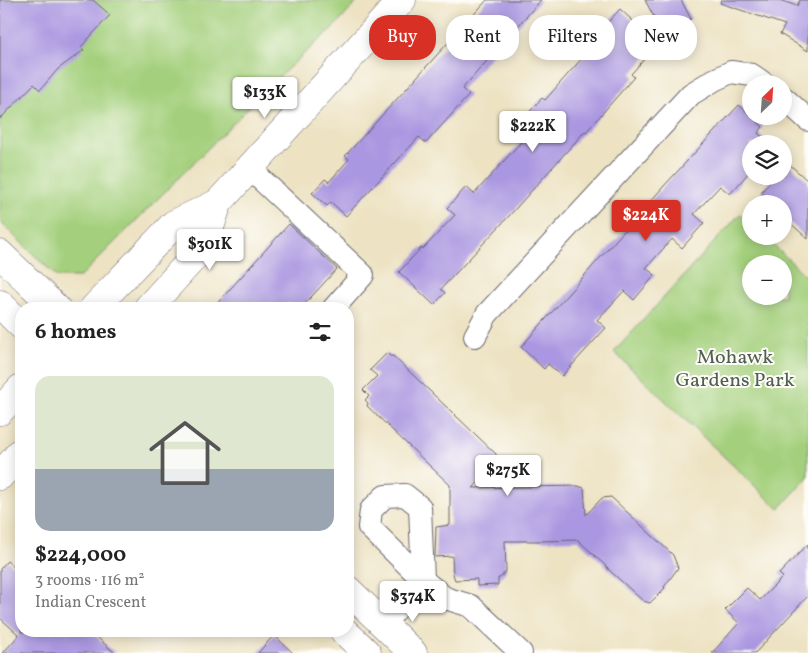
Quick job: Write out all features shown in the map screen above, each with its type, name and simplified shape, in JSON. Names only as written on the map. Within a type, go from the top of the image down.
[{"type":"main road","points":[[100,302],[174,224],[218,202],[402,0]]},
{"type":"main road","points":[[153,302],[204,246],[218,202]]},
{"type":"main road","points":[[0,254],[50,302]]},
{"type":"main road","points":[[0,304],[15,319]]},
{"type":"main road","points":[[0,412],[15,395]]},
{"type":"main road","points":[[0,476],[15,459]]},
{"type":"main road","points":[[354,596],[413,653]]},
{"type":"main road","points":[[350,637],[367,653]]},
{"type":"street","points":[[475,336],[487,314],[691,94],[731,72],[752,75]]},
{"type":"street","points":[[792,105],[808,120]]},
{"type":"street","points":[[249,168],[363,275],[339,302]]},
{"type":"street","points":[[383,624],[423,580],[445,598],[471,606],[521,653]]},
{"type":"green space","points":[[0,0],[359,0],[339,22],[280,76],[80,277],[57,277],[0,222]]},
{"type":"green space","name":"Mohawk Gardens Park","points":[[740,214],[742,216],[742,245],[773,245],[784,255],[742,255],[742,305],[792,305],[792,263],[808,278],[808,477],[779,509],[614,352]]},
{"type":"building","points":[[0,0],[93,0],[110,15],[81,47],[84,50],[58,69],[40,90],[34,84],[0,119]]},
{"type":"building","points":[[487,0],[541,0],[519,25],[519,15],[473,15]]},
{"type":"building","points":[[645,0],[681,0],[689,15],[653,15]]},
{"type":"building","points":[[721,0],[779,0],[797,6],[800,0],[808,0],[808,51],[780,34],[785,25],[720,3]]},
{"type":"building","points":[[620,9],[627,15],[625,15],[625,60],[644,60],[631,74],[634,77],[586,132],[441,289],[445,293],[434,305],[399,272],[455,215],[447,208],[466,187],[474,194],[532,130],[522,120],[542,98],[545,100],[580,60],[615,60],[614,15]]},
{"type":"building","points":[[446,45],[446,60],[488,60],[462,89],[469,95],[426,143],[419,137],[346,216],[331,202],[327,206],[312,193],[325,179],[329,182],[349,159],[345,156],[432,60],[436,60],[436,56]]},
{"type":"building","points":[[739,105],[742,108],[742,125],[761,125],[763,127],[758,133],[760,135],[742,135],[742,180],[730,194],[720,186],[694,214],[704,223],[682,248],[672,239],[646,268],[655,275],[634,300],[624,291],[597,320],[606,328],[562,376],[548,364],[544,369],[521,347],[663,187]]},
{"type":"building","points":[[792,167],[808,181],[808,239],[792,224],[792,195],[764,195],[761,192],[768,185],[792,185]]},
{"type":"building","points":[[289,224],[337,269],[306,302],[218,302]]},
{"type":"building","points":[[387,353],[393,356],[496,454],[497,462],[473,488],[578,486],[584,488],[586,515],[602,498],[611,497],[673,555],[678,568],[665,588],[650,603],[643,601],[578,540],[505,541],[506,571],[498,578],[498,585],[477,586],[477,579],[455,580],[452,556],[435,557],[436,527],[450,525],[450,485],[367,406],[368,403],[365,400],[369,396],[363,390],[377,376],[370,370]]},
{"type":"building","points":[[808,544],[808,596],[755,653],[712,653],[739,623],[725,610],[747,588],[760,600],[783,577],[779,574]]},
{"type":"building","points":[[7,561],[15,568],[15,631],[0,618],[0,569]]},
{"type":"building","points":[[17,637],[97,637],[115,653],[3,653]]},
{"type":"building","points":[[272,637],[276,637],[293,653],[258,653]]}]
